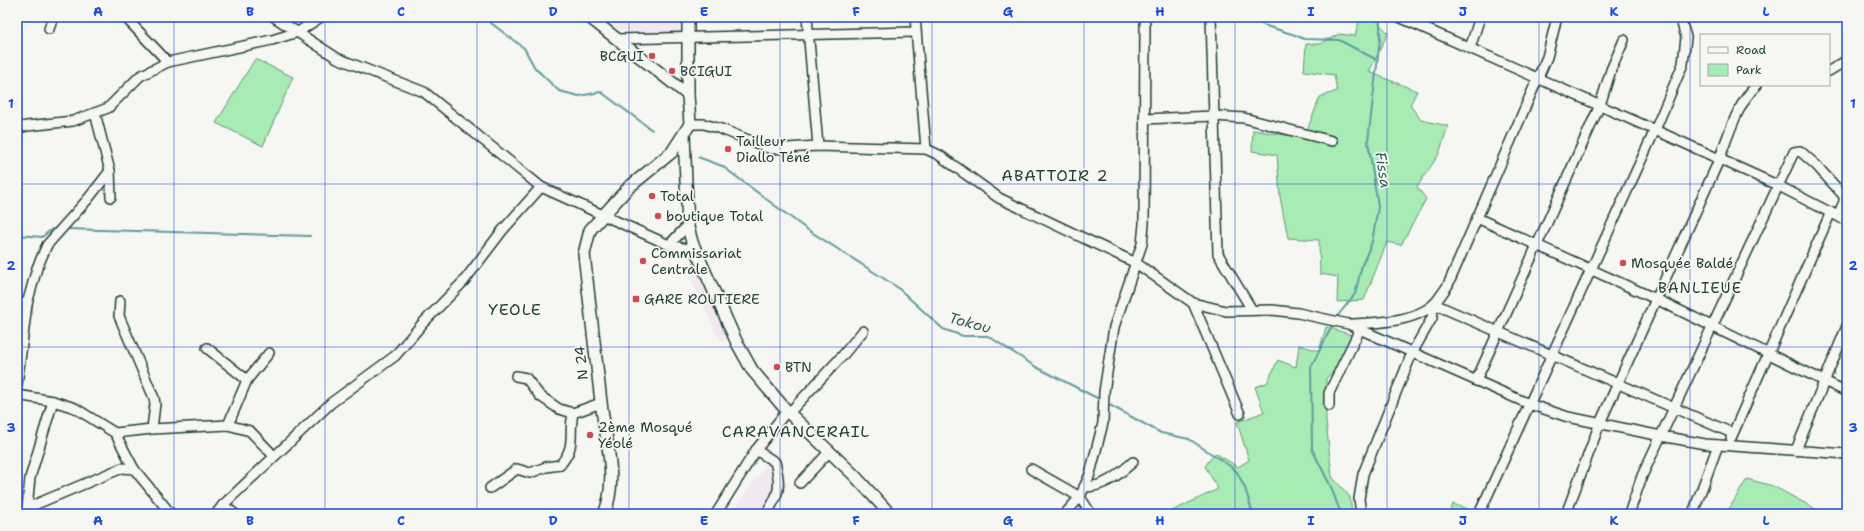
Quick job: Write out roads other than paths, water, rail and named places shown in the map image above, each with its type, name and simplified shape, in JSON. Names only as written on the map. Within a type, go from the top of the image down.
[{"type":"main road","points":[[588,17],[688,95]]},
{"type":"main road","points":[[688,17],[688,95],[690,124]]},
{"type":"main road","name":"N 24","points":[[604,514],[610,488],[610,465],[601,403],[584,254],[590,230],[628,188],[672,152],[690,124]]},
{"type":"main road","points":[[684,135],[688,225],[694,247],[737,343],[752,370],[788,412],[854,476],[890,514]]},
{"type":"street","points":[[48,29],[53,17]]},
{"type":"street","points":[[125,17],[168,62]]},
{"type":"street","points":[[274,17],[337,58],[424,92],[541,187],[604,214],[669,245],[694,247]]},
{"type":"street","points":[[17,128],[73,121],[108,108],[140,76],[168,62],[272,40],[298,32],[321,17]]},
{"type":"street","points":[[807,17],[807,34],[818,146]]},
{"type":"street","points":[[915,17],[915,32],[926,149]]},
{"type":"street","points":[[1211,17],[1218,254],[1252,310]]},
{"type":"street","points":[[1399,17],[1655,130],[1777,186],[1847,221]]},
{"type":"street","points":[[1470,48],[1480,17]]},
{"type":"street","points":[[1348,324],[1388,323],[1421,312],[1434,304],[1448,285],[1547,57],[1557,17]]},
{"type":"street","points":[[1479,514],[1655,130],[1683,64],[1686,37],[1680,17]]},
{"type":"street","points":[[1065,514],[1080,497],[1090,474],[1103,423],[1104,392],[1114,327],[1142,244],[1144,224],[1145,23]]},
{"type":"street","points":[[617,39],[915,32]]},
{"type":"street","points":[[1476,381],[1600,105],[1611,70],[1624,40]]},
{"type":"street","points":[[1830,70],[1847,60]]},
{"type":"street","points":[[1566,514],[1600,423],[1719,160],[1735,120],[1752,90],[1756,86]]},
{"type":"street","points":[[94,113],[110,171],[111,197]]},
{"type":"street","points":[[1144,119],[1214,116],[1244,118],[1332,141]]},
{"type":"street","points":[[690,124],[704,124],[721,129],[771,149],[818,146],[926,149],[939,155],[999,198],[1136,263],[1194,303],[1226,311],[1272,310],[1298,313],[1348,324],[1529,404],[1568,417],[1661,436],[1723,445],[1847,454]]},
{"type":"street","points":[[1629,514],[1642,476],[1777,186],[1794,152],[1800,151],[1816,165],[1844,196],[1844,202],[1834,214],[1732,433],[1723,445],[1694,512]]},
{"type":"street","points":[[17,385],[27,304],[37,268],[47,245],[110,171]]},
{"type":"street","points":[[216,514],[223,505],[331,403],[395,356],[423,323],[464,281],[502,231],[541,187]]},
{"type":"street","points":[[1477,218],[1656,299],[1847,392]]},
{"type":"street","points":[[669,245],[688,225]]},
{"type":"street","points":[[120,301],[119,316],[154,398],[155,404],[152,429]]},
{"type":"street","points":[[17,302],[27,304]]},
{"type":"street","points":[[1194,303],[1240,414]]},
{"type":"street","points":[[1434,304],[1732,433]]},
{"type":"street","points":[[1361,514],[1359,499],[1363,474],[1412,353],[1432,318],[1434,304]]},
{"type":"street","points":[[1796,450],[1847,326]]},
{"type":"street","points":[[1329,406],[1329,393],[1360,329]]},
{"type":"street","points":[[716,514],[756,450],[788,412],[843,355],[862,331]]},
{"type":"street","points":[[207,348],[247,380]]},
{"type":"street","points":[[228,425],[247,380],[269,353]]},
{"type":"street","points":[[516,376],[526,378],[540,396],[559,409],[573,413],[601,403]]},
{"type":"street","points":[[17,395],[53,401],[75,408],[115,433],[134,469],[171,514]]},
{"type":"street","points":[[25,511],[30,478],[53,401]]},
{"type":"street","points":[[490,488],[517,469],[530,473],[546,467],[560,465],[570,450],[572,441],[570,426],[573,413]]},
{"type":"street","points":[[115,433],[152,429],[228,425],[250,431],[274,456]]},
{"type":"street","points":[[756,450],[775,462],[780,482],[776,499],[766,514]]},
{"type":"street","points":[[800,483],[829,452]]},
{"type":"street","points":[[1084,487],[1096,487],[1110,480],[1133,462]]},
{"type":"street","points":[[25,511],[122,468],[134,469]]},
{"type":"street","points":[[1031,469],[1080,497],[1091,514]]},
{"type":"street","points":[[223,505],[235,514]]},
{"type":"waterway","points":[[483,17],[524,48],[535,68],[559,91],[579,96],[601,92],[652,130]]},
{"type":"waterway","points":[[1253,17],[1263,25],[1304,39],[1339,40],[1377,60]]},
{"type":"waterway","name":"Fissa","points":[[1336,318],[1355,294],[1362,265],[1372,242],[1378,207],[1368,141],[1380,39],[1380,17]]},
{"type":"waterway","name":"Tokou","points":[[698,157],[722,166],[805,228],[897,287],[943,329],[963,336],[988,336],[1036,367],[1101,400]]},
{"type":"waterway","points":[[17,235],[42,237],[52,229],[57,229]]},
{"type":"waterway","points":[[65,229],[310,236]]},
{"type":"waterway","name":"Fissa","points":[[1332,326],[1311,367],[1312,449],[1331,487],[1341,514]]},
{"type":"waterway","name":"Tokou","points":[[1106,403],[1161,433],[1189,439],[1230,466],[1237,472],[1245,488],[1253,514]]},
{"type":"place","name":"BCGUI","points":[[652,56]]},
{"type":"place","name":"BCIGUI","points":[[672,71]]},
{"type":"place","name":"Tailleur Diallo Téné","points":[[728,149]]},
{"type":"place","name":"Total","points":[[652,196]]},
{"type":"place","name":"boutique Total","points":[[658,216]]},
{"type":"place","name":"Commissariat Centrale","points":[[643,261]]},
{"type":"place","name":"Mosquée Baldé","points":[[1623,263]]},
{"type":"place","name":"GARE ROUTIERE","points":[[636,299]]},
{"type":"place","name":"BTN","points":[[777,367]]},
{"type":"place","name":"2ème Mosqué Yéolé","points":[[590,435]]},
{"type":"district","name":"ABATTOIR 2","points":[[1055,175]]},
{"type":"district","name":"BANLIEUE","points":[[1700,288]]},
{"type":"district","name":"YEOLE","points":[[515,309]]},
{"type":"district","name":"CARAVANCERAIL","points":[[796,431]]}]
